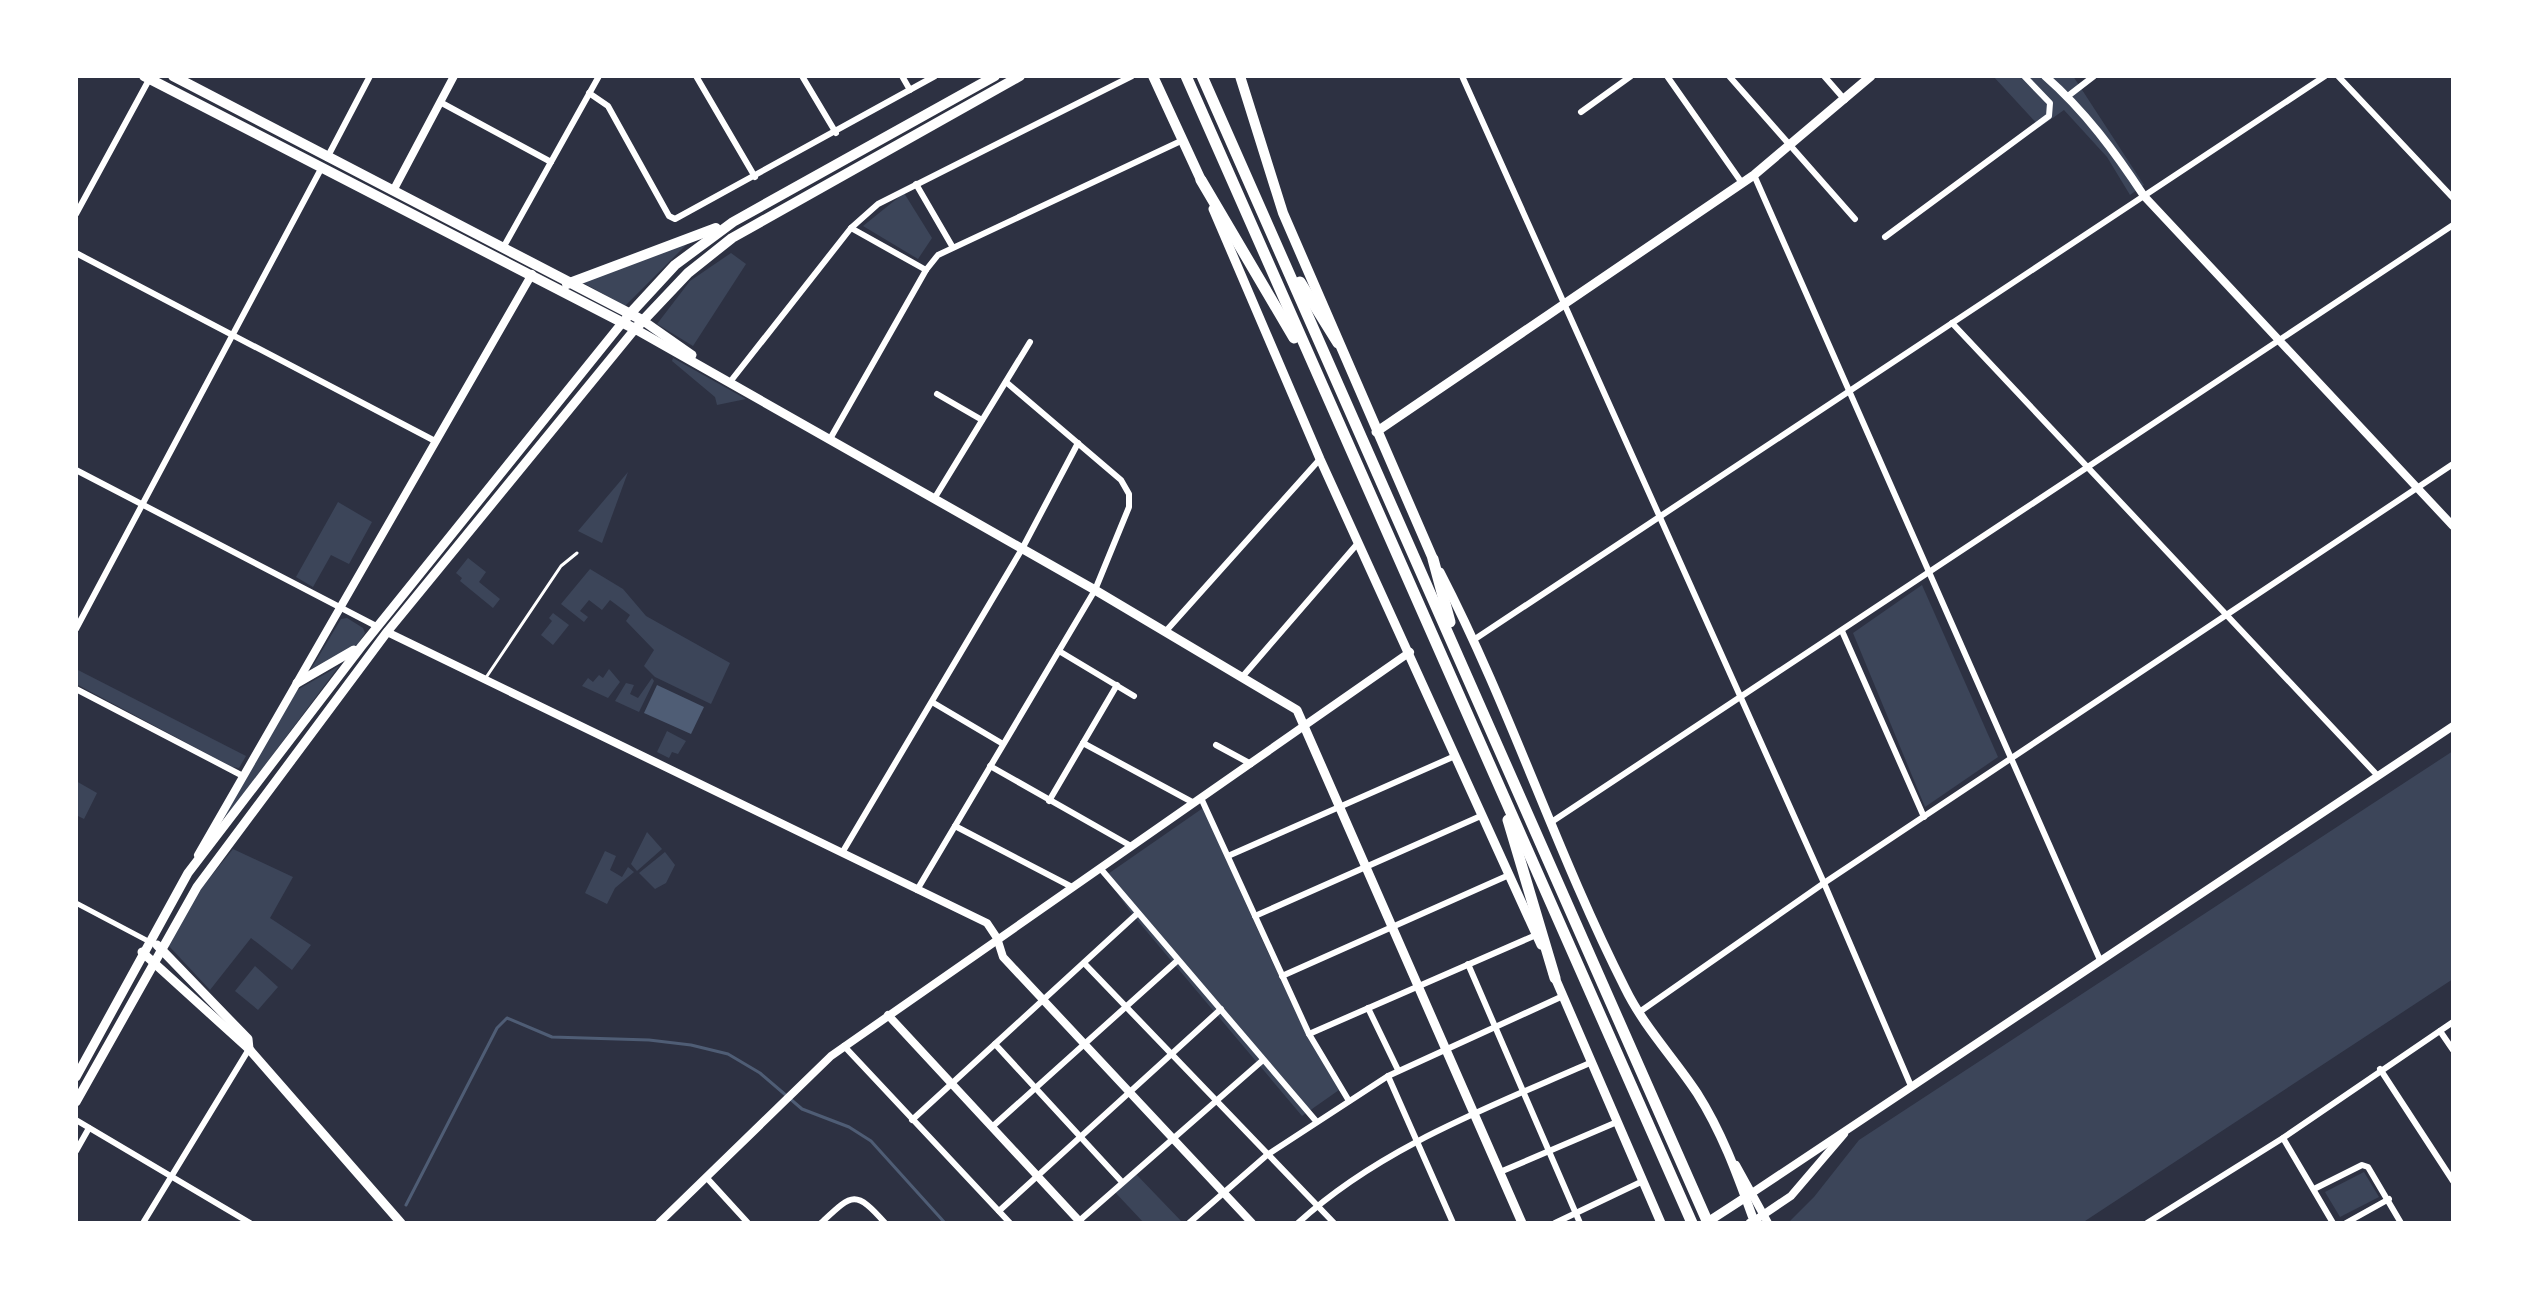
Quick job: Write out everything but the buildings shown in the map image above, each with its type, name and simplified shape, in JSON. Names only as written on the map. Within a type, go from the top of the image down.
[{"type":"highway","points":[[1186,76],[1692,1223]]},
{"type":"highway","points":[[1202,76],[1707,1223]]},
{"type":"highway","points":[[1201,180],[1314,368]]},
{"type":"highway","points":[[1278,246],[1338,343]]},
{"type":"highway","points":[[1433,559],[1459,657]]},
{"type":"highway","points":[[1504,795],[1555,978]]},
{"type":"main road","points":[[173,76],[393,191],[429,216],[626,318],[730,382],[1294,706],[1522,1223]]},
{"type":"main road","points":[[76,1102],[197,887],[387,632],[638,325],[688,273],[732,238],[1020,76]]},
{"type":"main road","points":[[1153,76],[1201,180],[1320,459],[1483,815],[1661,1223]]},
{"type":"main road","points":[[1240,76],[1272,183],[1338,343],[1433,559],[1475,639],[1550,823],[1638,1013],[1699,1096],[1734,1161],[1758,1221]]},
{"type":"main road","points":[[1376,432],[1754,175],[1871,76]]},
{"type":"main road","points":[[148,77],[321,169],[503,248],[534,270]]},
{"type":"main road","points":[[76,1077],[188,873],[377,626],[626,318],[675,265],[733,222],[993,77]]},
{"type":"main road","points":[[566,287],[733,222]]},
{"type":"main road","points":[[297,683],[361,647]]},
{"type":"main road","points":[[149,940],[248,1039],[249,1049]]},
{"type":"main road","points":[[142,952],[249,1049],[401,1223]]},
{"type":"main road","points":[[1707,1223],[1749,1195]]},
{"type":"street","points":[[76,629],[370,76]]},
{"type":"street","points":[[393,191],[454,76]]},
{"type":"street","points":[[503,248],[599,76]]},
{"type":"street","points":[[696,76],[755,177]]},
{"type":"street","points":[[802,76],[836,133]]},
{"type":"street","points":[[902,76],[910,90]]},
{"type":"street","points":[[589,93],[608,106],[672,219],[836,133],[935,76]]},
{"type":"street","points":[[730,382],[851,228],[878,204],[1132,76]]},
{"type":"street","points":[[1462,76],[1824,883],[1911,1086]]},
{"type":"street","points":[[1581,112],[1631,76]]},
{"type":"street","points":[[1667,76],[1742,183]]},
{"type":"street","points":[[1729,76],[1855,219]]},
{"type":"street","points":[[1824,76],[1845,100]]},
{"type":"street","points":[[2045,76],[2068,96],[2107,142],[2144,196],[2453,526]]},
{"type":"street","points":[[2068,96],[2094,76]]},
{"type":"street","points":[[1475,639],[2325,76]]},
{"type":"street","points":[[2338,76],[2453,198]]},
{"type":"street","points":[[76,214],[148,77]]},
{"type":"street","points":[[1885,237],[2049,116],[2050,103],[2029,77]]},
{"type":"street","points":[[440,102],[551,162]]},
{"type":"street","points":[[830,439],[926,270],[952,246],[1183,140]]},
{"type":"street","points":[[1754,175],[2100,960]]},
{"type":"street","points":[[916,184],[952,246]]},
{"type":"street","points":[[1550,823],[2453,225]]},
{"type":"street","points":[[851,228],[926,270]]},
{"type":"street","points":[[76,253],[435,441]]},
{"type":"street","points":[[188,873],[241,775],[534,270]]},
{"type":"street","points":[[1952,323],[2378,776]]},
{"type":"street","points":[[934,499],[1030,342]]},
{"type":"street","points":[[917,890],[1095,590],[1127,515],[1129,494],[1121,480],[1006,382]]},
{"type":"street","points":[[937,394],[982,420]]},
{"type":"street","points":[[842,853],[1022,549],[1078,443]]},
{"type":"street","points":[[1166,631],[1320,459]]},
{"type":"street","points":[[1638,1013],[1824,883],[2453,464]]},
{"type":"street","points":[[76,470],[387,632],[987,923],[997,938],[1003,957],[1252,1223]]},
{"type":"street","points":[[1243,676],[1358,543]]},
{"type":"street","points":[[1842,631],[1924,817]]},
{"type":"street","points":[[1059,651],[1134,696]]},
{"type":"street","points":[[659,1223],[787,1096],[844,1046],[1410,652]]},
{"type":"street","points":[[1049,801],[1117,685]]},
{"type":"street","points":[[76,689],[241,775]]},
{"type":"street","points":[[932,702],[1003,744]]},
{"type":"street","points":[[1749,1195],[2453,726]]},
{"type":"street","points":[[1083,743],[1198,800],[1228,856],[1309,1034],[1349,1101]]},
{"type":"street","points":[[1216,745],[1251,764]]},
{"type":"street","points":[[1228,856],[1456,755]]},
{"type":"street","points":[[990,766],[1131,846]]},
{"type":"street","points":[[1255,916],[1483,815]]},
{"type":"street","points":[[955,826],[1072,887]]},
{"type":"street","points":[[1100,868],[1316,1121]]},
{"type":"street","points":[[1282,976],[1509,875]]},
{"type":"street","points":[[76,903],[149,940]]},
{"type":"street","points":[[912,1120],[1138,913]]},
{"type":"street","points":[[1309,1034],[1536,935]]},
{"type":"street","points":[[992,1127],[1178,960]]},
{"type":"street","points":[[1084,963],[1334,1223]]},
{"type":"street","points":[[1468,964],[1493,1028],[1580,1223]]},
{"type":"street","points":[[1189,1223],[1267,1155],[1388,1076],[1563,996]]},
{"type":"street","points":[[1368,1008],[1398,1070]]},
{"type":"street","points":[[999,1211],[1221,1009]]},
{"type":"street","points":[[888,1015],[1080,1222],[1263,1060]]},
{"type":"street","points":[[2147,1223],[2283,1138],[2453,1022]]},
{"type":"street","points":[[2440,1031],[2453,1050]]},
{"type":"street","points":[[995,1044],[1122,1182]]},
{"type":"street","points":[[844,1046],[1010,1223]]},
{"type":"street","points":[[143,1223],[249,1049]]},
{"type":"street","points":[[1298,1223],[1317,1205],[1416,1140],[1592,1062]]},
{"type":"street","points":[[2380,1069],[2453,1181]]},
{"type":"street","points":[[1388,1076],[1453,1223]]},
{"type":"street","points":[[76,1120],[250,1222]]},
{"type":"street","points":[[1500,1172],[1617,1122]]},
{"type":"street","points":[[1758,1221],[1791,1196],[1849,1127]]},
{"type":"street","points":[[76,1151],[89,1128]]},
{"type":"street","points":[[2283,1138],[2333,1223]]},
{"type":"street","points":[[2314,1189],[2354,1165],[2368,1167],[2401,1223]]},
{"type":"street","points":[[706,1177],[748,1223]]},
{"type":"street","points":[[1555,1223],[1643,1181]]},
{"type":"street","points":[[821,1223],[844,1201],[856,1198],[866,1202],[885,1223]]},
{"type":"street","points":[[2346,1223],[2389,1199]]},
{"type":"lane","points":[[485,679],[561,566],[577,553]]},
{"type":"shaded area","points":[[1993,76],[2073,76],[2144,185],[2130,195],[2107,157],[2064,110],[2040,127]]},
{"type":"shaded area","points":[[904,193],[932,238],[918,259],[863,226]]},
{"type":"shaded area","points":[[688,243],[625,306],[580,281]]},
{"type":"shaded area","points":[[731,253],[746,264],[693,346],[657,324],[690,281]]},
{"type":"shaded area","points":[[673,358],[746,399],[717,405],[715,397],[672,361]]},
{"type":"shaded area","points":[[628,472],[602,543],[578,531]]},
{"type":"shaded area","points":[[338,502],[372,522],[349,564],[331,555],[313,587],[296,577]]},
{"type":"shaded area","points":[[468,558],[486,572],[479,582],[500,599],[493,608],[460,581],[462,578],[456,573]]},
{"type":"shaded area","points":[[590,569],[623,589],[646,616],[730,663],[711,704],[655,677],[644,666],[654,650],[626,621],[630,615],[610,600],[602,610],[589,600],[580,611],[588,617],[584,622],[561,604]]},
{"type":"shaded area","points":[[1922,585],[1998,757],[1925,807],[1853,633]]},
{"type":"shaded area","points":[[553,613],[569,625],[553,645],[541,635],[552,621],[549,618]]},
{"type":"shaded area","points":[[347,618],[363,628],[365,633],[358,644],[311,669],[341,619]]},
{"type":"shaded area","points":[[339,666],[227,816],[225,815],[297,690]]},
{"type":"shaded area","points":[[76,669],[246,756],[239,768],[232,767],[76,684]]},
{"type":"shaded area","points":[[609,669],[620,682],[608,698],[582,686],[588,678],[593,682],[599,675],[603,678]]},
{"type":"shaded area","points":[[652,678],[654,681],[639,712],[615,701],[626,683],[634,685],[630,694],[638,698]]},
{"type":"shaded area","points":[[657,685],[704,707],[691,734],[644,713]]},
{"type":"shaded area","points":[[667,731],[686,741],[678,754],[672,752],[669,758],[657,752]]},
{"type":"shaded area","points":[[2453,751],[2453,979],[2082,1223],[1788,1223],[1814,1197],[1859,1140]]},
{"type":"shaded area","points":[[76,781],[97,793],[84,819],[76,815]]},
{"type":"shaded area","points":[[1203,808],[1284,986],[1339,1090],[1302,1116],[1132,914],[1105,876]]},
{"type":"shaded area","points":[[647,832],[662,849],[637,871],[631,864]]},
{"type":"shaded area","points":[[233,849],[293,877],[270,918],[311,945],[292,970],[251,938],[210,990],[168,945],[199,891]]},
{"type":"shaded area","points":[[605,851],[616,856],[610,870],[622,877],[628,867],[634,872],[615,888],[607,904],[585,893]]},
{"type":"shaded area","points":[[665,852],[675,865],[666,883],[655,889],[639,873]]},
{"type":"shaded area","points":[[255,966],[278,987],[258,1010],[235,991]]},
{"type":"shaded area","points":[[1134,1172],[1183,1223],[1144,1223],[1113,1190]]},
{"type":"shaded area","points":[[2364,1172],[2379,1197],[2340,1217],[2325,1192]]},
{"type":"waterway","points":[[406,1205],[497,1028],[507,1018],[552,1037],[649,1040],[691,1045],[728,1054],[760,1073],[802,1109],[849,1127],[871,1141],[945,1223]]}]
